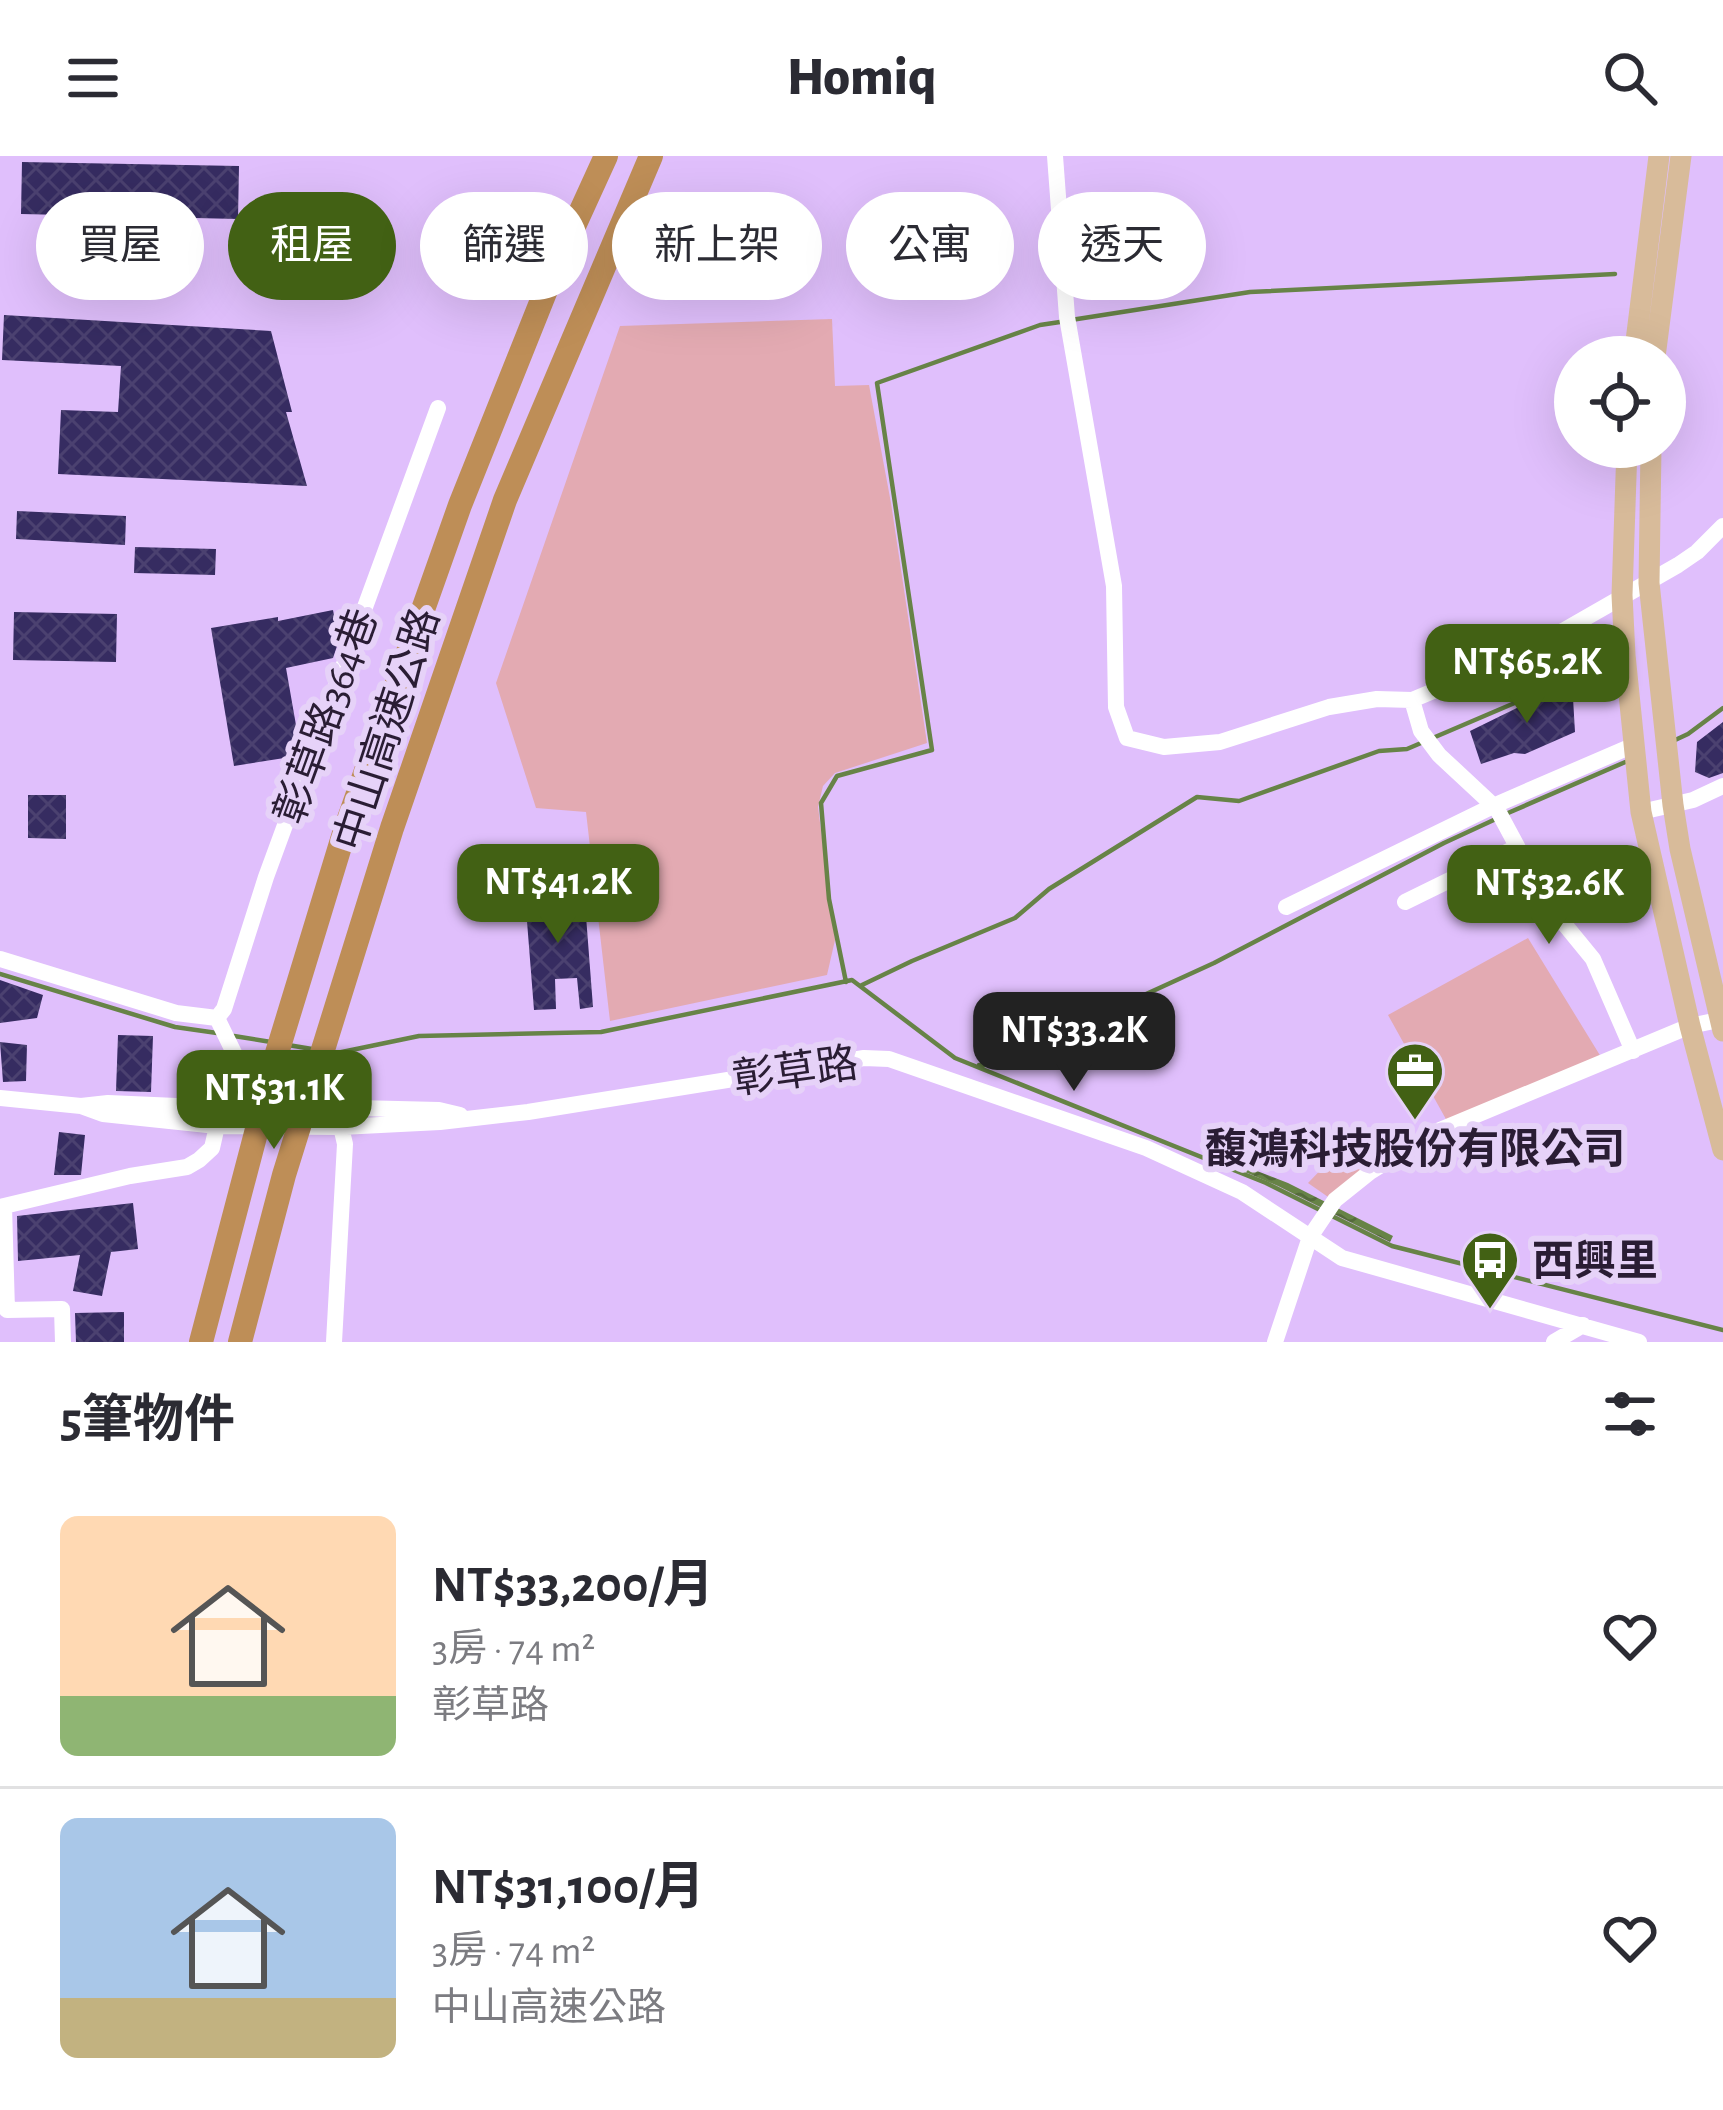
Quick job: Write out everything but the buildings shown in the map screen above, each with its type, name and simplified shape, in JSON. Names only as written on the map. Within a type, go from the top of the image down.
[{"type":"highway","name":"中山高速公路","points":[[200,1342],[279,1049],[345,830],[460,505],[554,270],[606,156]]},
{"type":"highway","name":"中山高速公路","points":[[240,1342],[284,1175],[392,828],[505,500],[651,156]]},
{"type":"main road","points":[[1656,336],[1663,209],[1659,156]]},
{"type":"main road","points":[[1638,336],[1663,209],[1681,156]]},
{"type":"main road","points":[[1626,468],[1622,596],[1641,812],[1723,1150]]},
{"type":"main road","points":[[1651,468],[1649,583],[1673,806],[1722,1023]]},
{"type":"street","points":[[1055,156],[1068,322],[1114,586],[1116,707],[1127,738],[1164,747],[1220,742],[1329,706],[1412,700],[1526,652],[1649,583],[1697,552],[1723,526]]},
{"type":"street","name":"彰草路364巷","points":[[219,1021],[266,877],[438,408]]},
{"type":"street","points":[[1412,700],[1421,731],[1498,814],[1548,904],[1593,959],[1633,1051]]},
{"type":"street","points":[[1286,907],[1498,814],[1634,745]]},
{"type":"street","points":[[1641,812],[1673,806],[1723,786]]},
{"type":"street","points":[[1406,902],[1515,848]]},
{"type":"street","points":[[0,959],[176,1013],[219,1021],[237,1059],[212,1148],[199,1160],[187,1167],[2,1206],[7,1310],[62,1310],[63,1342]]},
{"type":"street","points":[[1275,1342],[1315,1230],[1331,1204],[1370,1172],[1433,1133],[1690,1026],[1722,1023]]},
{"type":"street","name":"彰草路","points":[[1,1093],[103,1114],[341,1126],[528,1112],[864,1058],[889,1059],[1146,1148],[1315,1230],[1342,1258],[1639,1342]]},
{"type":"street","name":"彰草路","points":[[220,1117],[439,1110],[474,1118]]},
{"type":"street","points":[[334,1342],[345,1144],[341,1126]]},
{"type":"street","points":[[1555,1342],[1583,1324]]},
{"type":"shaded area","points":[[832,319],[835,386],[869,385],[927,743],[835,773],[823,786],[818,807],[835,940],[827,975],[610,1021],[586,812],[536,808],[496,683],[620,326]]},
{"type":"shaded area","points":[[1528,938],[1601,1057],[1447,1121],[1388,1015]]},
{"type":"shaded area","points":[[1361,1128],[1381,1157],[1331,1199],[1308,1183]]},
{"type":"water","points":[[1223,1158],[1288,1183],[1393,1236],[1390,1242],[1217,1160]]},
{"type":"waterway","points":[[1071,320],[1250,292],[1615,274]]},
{"type":"waterway","points":[[846,982],[829,899],[821,803],[837,776],[932,750],[877,383],[1060,322]]},
{"type":"waterway","points":[[862,985],[1015,918],[1049,889],[1197,797],[1239,801],[1379,751],[1407,749],[1601,666]]},
{"type":"waterway","points":[[1673,741],[1723,708]]},
{"type":"waterway","points":[[1508,813],[1630,760]]},
{"type":"waterway","points":[[979,1065],[991,1065],[1214,963],[1498,818]]},
{"type":"waterway","points":[[0,974],[175,1027],[217,1033]]},
{"type":"waterway","points":[[329,1051],[419,1036],[601,1032],[852,980],[955,1058],[1266,1183],[1322,1211]]},
{"type":"waterway","points":[[234,1036],[271,1042]]},
{"type":"waterway","points":[[288,1045],[312,1049]]},
{"type":"waterway","points":[[1332,1216],[1392,1246],[1723,1330]]},
{"type":"place","name":"馥鴻科技股份有限公司","points":[[1415,1122]]},
{"type":"place","name":"西興里","points":[[1490,1311]]}]
